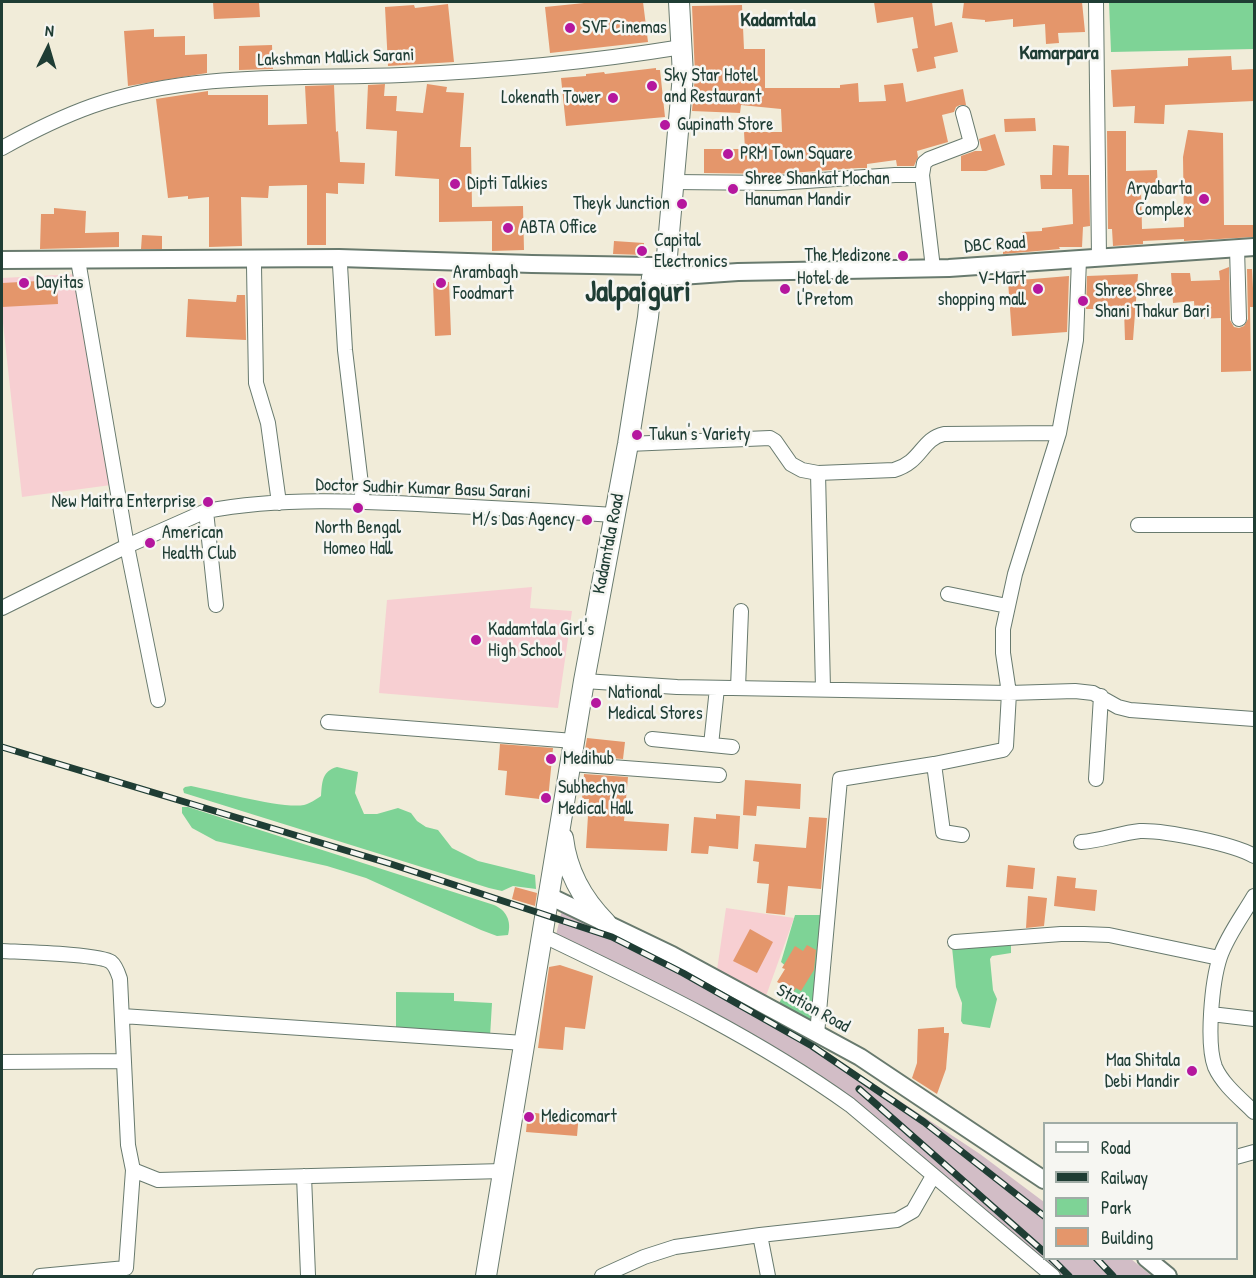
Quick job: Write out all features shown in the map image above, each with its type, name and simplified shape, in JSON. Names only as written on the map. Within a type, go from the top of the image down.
[{"type":"main road","name":"Kadamtala Road","points":[[486,1276],[584,681],[673,183],[682,103],[679,2]]},
{"type":"main road","points":[[565,800],[562,832],[568,864],[580,891],[606,923]]},
{"type":"street","points":[[1096,2],[1099,258]]},
{"type":"street","name":"Lakshman Mallick Sarani","points":[[2,148],[48,124],[93,106],[154,90],[204,82],[272,77],[401,75],[490,70],[682,47]]},
{"type":"street","points":[[933,268],[922,175],[924,163],[971,143],[963,113]]},
{"type":"street","points":[[673,183],[777,183],[922,175]]},
{"type":"street","name":"DBC Road","points":[[58,263],[340,262],[532,273],[738,272],[933,268],[1254,247]]},
{"type":"street","points":[[1237,248],[1239,319]]},
{"type":"street","points":[[817,1034],[840,779],[1003,750],[1007,739],[1010,693],[1002,640],[1007,606],[1059,433],[1076,340],[1079,259]]},
{"type":"street","points":[[2,260],[58,263]]},
{"type":"street","points":[[254,262],[256,383],[268,423],[279,503]]},
{"type":"street","points":[[340,262],[345,350],[363,501]]},
{"type":"street","points":[[2,267],[58,263]]},
{"type":"street","points":[[79,263],[127,546],[158,700]]},
{"type":"street","points":[[628,444],[770,438],[775,441],[796,468],[818,472],[894,470],[904,467],[914,460],[935,436],[944,434],[1059,433]]},
{"type":"street","points":[[818,472],[823,689]]},
{"type":"street","name":"Doctor Sudhir Kumar Basu Sarani","points":[[2,608],[127,546],[206,511],[279,503],[363,501],[614,515]]},
{"type":"street","points":[[206,511],[216,605]]},
{"type":"street","points":[[1138,525],[1254,525]]},
{"type":"street","points":[[948,594],[1007,606]]},
{"type":"street","points":[[738,688],[741,611]]},
{"type":"street","points":[[584,681],[717,688],[1010,693],[1076,691],[1101,696],[1118,707],[1130,710],[1254,719]]},
{"type":"street","points":[[711,745],[717,688]]},
{"type":"street","points":[[1096,778],[1101,696]]},
{"type":"street","points":[[328,722],[574,741]]},
{"type":"street","points":[[652,739],[732,747]]},
{"type":"street","points":[[571,764],[719,775]]},
{"type":"street","points":[[934,764],[943,832],[962,835]]},
{"type":"street","points":[[1081,842],[1098,841],[1140,831],[1164,832],[1225,846],[1254,856]]},
{"type":"street","points":[[1254,896],[1219,958],[1211,1014],[1211,1044],[1215,1067],[1222,1080],[1254,1112]]},
{"type":"street","name":"Station Road","points":[[547,905],[606,923],[725,982],[860,1057],[1043,1179]]},
{"type":"street","points":[[955,942],[1061,934],[1109,935],[1219,958]]},
{"type":"street","points":[[542,935],[676,999],[784,1060],[850,1105],[1046,1274]]},
{"type":"street","points":[[2,951],[48,953],[107,960],[112,963],[120,979],[128,1145],[133,1170],[126,1268],[40,1276]]},
{"type":"street","points":[[1211,1014],[1254,1019]]},
{"type":"street","points":[[122,1016],[524,1043]]},
{"type":"street","points":[[2,1062],[123,1061]]},
{"type":"street","points":[[1238,1156],[1254,1152]]},
{"type":"street","points":[[133,1170],[158,1180],[503,1171]]},
{"type":"street","points":[[304,1176],[308,1275]]},
{"type":"street","points":[[602,1276],[644,1257],[675,1247],[897,1220],[913,1210],[933,1176]]},
{"type":"street","points":[[760,1235],[768,1276]]},
{"type":"street","points":[[1148,1260],[1168,1276]]},
{"type":"shaded area","points":[[77,274],[111,485],[22,497],[2,314],[2,278]]},
{"type":"shaded area","name":"Kadamtala Girl's High School","points":[[532,587],[530,608],[572,611],[558,708],[379,693],[387,600]]},
{"type":"shaded area","points":[[726,908],[794,918],[766,996],[717,970]]},
{"type":"shaded area","points":[[562,910],[732,995],[835,1058],[980,1154],[1043,1201],[1043,1259],[881,1126],[556,935]]},
{"type":"shaded area","points":[[1044,1260],[1132,1260],[1152,1276],[1060,1276]]},
{"type":"green space","points":[[1109,2],[1254,2],[1254,49],[1111,52]]},
{"type":"green space","points":[[337,767],[358,772],[355,793],[364,814],[377,814],[398,808],[411,813],[426,827],[438,830],[452,848],[478,861],[535,875],[536,889],[513,886],[502,891],[489,888],[184,793],[183,789],[191,786],[265,802],[304,805],[321,796],[326,774]]},
{"type":"green space","points":[[182,807],[494,905],[507,917],[508,935],[497,936],[481,930],[366,878],[327,866],[216,841],[192,828],[182,813]]},
{"type":"green space","points":[[795,915],[826,915],[816,1025],[779,1003],[796,975],[781,962]]},
{"type":"green space","points":[[1011,942],[1011,953],[992,956],[990,959],[993,990],[997,999],[990,1028],[963,1024],[961,1021],[962,1003],[956,987],[952,947]]},
{"type":"green space","points":[[396,992],[454,993],[454,1001],[492,1003],[490,1037],[396,1030]]},
{"type":"building","points":[[213,2],[259,2],[260,17],[214,19]]},
{"type":"building","points":[[594,2],[643,2],[648,42],[550,53],[545,7]]},
{"type":"building","points":[[874,2],[932,2],[935,26],[952,22],[958,52],[934,57],[936,68],[917,72],[912,49],[918,48],[913,17],[877,23]]},
{"type":"building","points":[[964,2],[1082,2],[1085,32],[1058,33],[1059,43],[1046,44],[1045,24],[1013,27],[1013,19],[985,22],[985,20],[962,18]]},
{"type":"building","points":[[448,4],[454,62],[388,66],[385,7],[414,5],[415,8]]},
{"type":"building","points":[[742,5],[744,49],[765,49],[765,88],[840,88],[840,85],[858,83],[859,102],[886,101],[884,85],[903,83],[906,102],[963,89],[966,105],[960,105],[954,112],[942,115],[948,142],[917,151],[918,157],[914,166],[897,166],[896,160],[867,164],[867,168],[777,174],[704,173],[704,149],[745,149],[744,132],[782,132],[781,109],[741,105],[740,113],[692,111],[695,75],[692,6]]},
{"type":"building","points":[[154,29],[154,37],[185,36],[185,55],[207,54],[207,73],[128,86],[124,31]]},
{"type":"building","points":[[272,45],[273,69],[239,70],[239,46]]},
{"type":"building","points":[[1231,56],[1232,70],[1254,69],[1254,101],[1165,105],[1164,124],[1134,123],[1135,106],[1113,107],[1111,70],[1188,66],[1188,58]]},
{"type":"building","name":"Lokenath Tower","points":[[656,68],[660,70],[665,117],[566,126],[561,78]]},
{"type":"building","points":[[385,84],[384,96],[397,96],[396,111],[423,113],[427,84],[447,87],[446,92],[464,93],[460,147],[471,147],[472,207],[523,206],[524,250],[492,251],[492,221],[439,222],[439,179],[395,176],[397,131],[366,129],[368,85]]},
{"type":"building","points":[[334,85],[340,162],[365,163],[364,184],[338,183],[338,194],[326,193],[326,245],[307,245],[307,185],[269,186],[268,198],[241,197],[242,246],[209,247],[209,197],[168,198],[156,99],[208,91],[208,95],[268,95],[268,125],[307,124],[305,86]]},
{"type":"building","points":[[1035,118],[1036,131],[1005,132],[1004,119]]},
{"type":"building","points":[[1188,130],[1223,133],[1224,225],[1254,225],[1254,237],[1143,241],[1143,244],[1113,246],[1112,229],[1108,229],[1107,131],[1126,131],[1126,171],[1157,170],[1158,189],[1141,189],[1142,229],[1184,227],[1183,157]]},
{"type":"building","points":[[995,134],[1005,165],[986,171],[961,171],[961,156],[982,151],[979,139]]},
{"type":"building","points":[[1053,145],[1069,146],[1068,175],[1089,175],[1090,226],[1083,227],[1082,247],[1059,247],[1060,249],[1003,254],[1003,247],[1023,247],[1022,232],[1042,231],[1042,228],[1073,224],[1072,189],[1041,189],[1040,175],[1052,175]]},
{"type":"building","points":[[54,208],[86,211],[85,233],[119,232],[119,247],[40,249],[41,214],[54,214]]},
{"type":"building","points":[[142,235],[162,236],[162,249],[141,249]]},
{"type":"building","points":[[614,241],[644,243],[643,255],[613,254]]},
{"type":"building","points":[[1229,267],[1230,320],[1234,327],[1239,328],[1244,326],[1248,319],[1247,269],[1252,269],[1254,307],[1250,307],[1251,371],[1221,372],[1221,318],[1195,319],[1194,301],[1173,303],[1171,273],[1190,273],[1191,281],[1220,280],[1219,271]]},
{"type":"building","points":[[1138,274],[1133,340],[1125,340],[1124,309],[1086,309],[1087,276]]},
{"type":"building","points":[[1069,276],[1067,332],[1012,336],[1008,281]]},
{"type":"building","points":[[57,280],[58,304],[2,307],[2,283]]},
{"type":"building","points":[[449,282],[451,335],[435,336],[433,283]]},
{"type":"building","points":[[237,295],[245,295],[246,340],[186,337],[188,299],[236,302]]},
{"type":"building","points":[[587,738],[625,742],[623,759],[584,756]]},
{"type":"building","points":[[500,744],[553,748],[548,800],[505,795],[507,771],[498,770]]},
{"type":"building","points":[[584,774],[628,777],[624,821],[669,824],[667,851],[586,848],[589,799],[582,799]]},
{"type":"building","points":[[745,780],[801,784],[800,809],[757,806],[756,816],[743,815]]},
{"type":"building","points":[[716,814],[740,816],[738,849],[709,846],[708,854],[691,853],[694,817],[716,819]]},
{"type":"building","points":[[809,817],[827,818],[821,889],[788,886],[785,915],[766,913],[769,884],[757,883],[759,862],[753,861],[755,844],[806,848]]},
{"type":"building","points":[[1008,865],[1035,868],[1033,889],[1006,887]]},
{"type":"building","points":[[1057,876],[1076,878],[1075,888],[1097,890],[1095,911],[1054,906]]},
{"type":"building","points":[[515,887],[537,893],[535,906],[512,899]]},
{"type":"building","points":[[1028,896],[1047,898],[1044,926],[1026,928]]},
{"type":"building","points":[[750,929],[773,942],[757,973],[733,961]]},
{"type":"building","points":[[807,945],[816,950],[814,970],[801,991],[796,988],[794,991],[777,982],[795,946],[803,951]]},
{"type":"building","points":[[560,965],[593,976],[585,1029],[565,1027],[563,1050],[538,1048],[549,967]]},
{"type":"building","points":[[944,1027],[944,1033],[949,1033],[946,1069],[937,1094],[912,1078],[917,1063],[918,1029]]},
{"type":"building","points":[[551,1111],[579,1113],[577,1136],[526,1132],[528,1112],[551,1115]]},
{"type":"railway","points":[[2,747],[391,864],[612,937],[683,973],[812,1046],[924,1122],[1043,1215]]},
{"type":"railway","points":[[859,1089],[1043,1251]]},
{"type":"railway","points":[[1053,1260],[1069,1276]]},
{"type":"railway","points":[[1098,1260],[1113,1276]]},
{"type":"place","name":"SVF Cinemas","points":[[570,28]]},
{"type":"place","name":"Sky Star Hotel and Restaurant","points":[[652,86]]},
{"type":"place","name":"Lokenath Tower","points":[[613,98]]},
{"type":"place","name":"Gupinath Store","points":[[665,125]]},
{"type":"place","name":"PRM Town Square","points":[[728,154]]},
{"type":"place","name":"Dipti Talkies","points":[[455,184]]},
{"type":"place","name":"Shree Shankat Mochan Hanuman Mandir","points":[[733,189]]},
{"type":"place","name":"Aryabarta Complex","points":[[1204,199]]},
{"type":"place","name":"Theyk Junction","points":[[682,204]]},
{"type":"place","name":"ABTA Office","points":[[508,228]]},
{"type":"place","name":"Capital Electronics","points":[[642,251]]},
{"type":"place","name":"The Medizone","points":[[903,256]]},
{"type":"place","name":"Dayitas","points":[[24,283]]},
{"type":"place","name":"Arambagh Foodmart","points":[[441,283]]},
{"type":"place","name":"Hotel de l'Pretom","points":[[785,289]]},
{"type":"place","name":"V-Mart shopping mall","points":[[1038,289]]},
{"type":"place","name":"Shree Shree Shani Thakur Bari","points":[[1083,301]]},
{"type":"place","name":"Tukun's Variety","points":[[637,435]]},
{"type":"place","name":"New Maitra Enterprise","points":[[208,502]]},
{"type":"place","name":"North Bengal Homeo Hall","points":[[358,508]]},
{"type":"place","name":"M/s Das Agency","points":[[587,520]]},
{"type":"place","name":"American Health Club","points":[[150,543]]},
{"type":"place","name":"Kadamtala Girl's High School","points":[[476,640]]},
{"type":"place","name":"National Medical Stores","points":[[596,703]]},
{"type":"place","name":"Medihub","points":[[551,759]]},
{"type":"place","name":"Subhechya Medical Hall","points":[[546,798]]},
{"type":"place","name":"Maa Shitala Debi Mandir","points":[[1192,1071]]},
{"type":"place","name":"Medicomart","points":[[529,1117]]},
{"type":"district","name":"Kadamtala","points":[[778,21]]},
{"type":"district","name":"Kamarpara","points":[[1059,54]]},
{"type":"district","name":"Jalpaiguri","points":[[638,293]]}]
